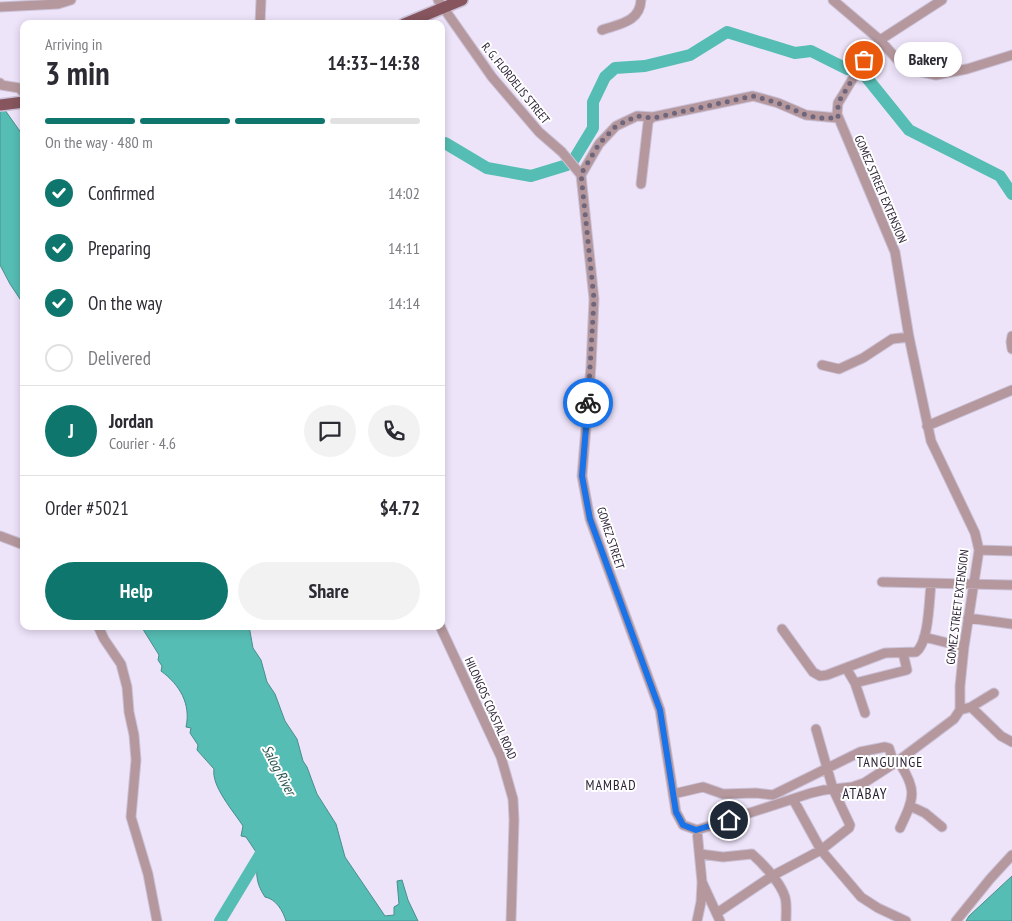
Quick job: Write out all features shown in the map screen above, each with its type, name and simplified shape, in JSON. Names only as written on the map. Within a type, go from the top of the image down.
[{"type":"main road","points":[[411,20],[440,4],[462,0]]},
{"type":"main road","points":[[0,105],[20,102]]},
{"type":"street","points":[[0,7],[58,4],[71,0]]},
{"type":"street","points":[[260,0],[260,20]]},
{"type":"street","points":[[602,30],[633,19],[641,9],[641,0]]},
{"type":"street","points":[[833,0],[880,40],[902,65],[917,71],[936,74],[967,69],[1012,55]]},
{"type":"street","points":[[581,174],[599,144],[616,126],[637,116],[653,118],[753,96],[778,103],[806,115],[818,118],[838,118],[838,103],[869,51],[880,40],[942,0]]},
{"type":"street","name":"R. G. FLORDELIS STREET","points":[[440,4],[492,77],[539,132],[562,152],[581,174]]},
{"type":"street","points":[[0,83],[1,85],[20,89]]},
{"type":"street","points":[[641,184],[648,124],[649,120],[653,118]]},
{"type":"street","name":"GOMEZ STREET EXTENSION","points":[[838,118],[895,252],[909,336],[931,441],[975,533],[978,550],[964,646],[960,710]]},
{"type":"street","name":"GOMEZ STREET","points":[[581,174],[594,299],[591,366],[582,476],[590,519],[660,710],[676,812],[683,825],[696,830]]},
{"type":"street","points":[[822,365],[839,369],[863,358],[892,339],[909,336]]},
{"type":"street","points":[[1012,336],[1012,349]]},
{"type":"street","points":[[927,426],[1012,390]]},
{"type":"street","points":[[0,536],[20,544]]},
{"type":"street","points":[[978,550],[1012,550]]},
{"type":"street","points":[[882,582],[1012,585]]},
{"type":"street","points":[[782,629],[817,675],[823,676],[885,653],[916,652],[919,650],[924,637],[931,584]]},
{"type":"street","points":[[968,618],[1012,624]]},
{"type":"street","points":[[100,630],[121,664],[127,687],[136,760],[131,817],[148,874],[157,921]]},
{"type":"street","name":"HILONGOS COASTAL ROAD","points":[[442,630],[501,758],[513,800],[511,921]]},
{"type":"street","points":[[924,637],[964,646]]},
{"type":"street","points":[[855,683],[907,670],[903,653]]},
{"type":"street","points":[[846,668],[855,683],[865,714]]},
{"type":"street","points":[[697,921],[701,902],[702,882],[696,830],[824,790],[852,787],[864,783],[954,719],[960,710],[971,707],[994,692]]},
{"type":"street","points":[[971,707],[1001,736],[1012,742]]},
{"type":"street","points":[[702,882],[719,917],[772,876],[821,850],[849,828],[850,825],[833,789],[816,729]]},
{"type":"street","points":[[673,794],[703,787],[723,794],[756,793],[773,796],[860,752],[885,747],[889,748],[896,762],[910,779],[912,791],[910,806],[900,828]]},
{"type":"street","points":[[793,799],[821,850],[862,897],[878,908],[906,921]]},
{"type":"street","points":[[910,806],[925,813],[942,827]]},
{"type":"street","points":[[700,854],[723,857],[752,854],[772,876],[784,897],[786,921]]},
{"type":"street","points":[[956,921],[1012,855]]},
{"type":"water","points":[[0,103],[20,131],[20,299],[0,265]]},
{"type":"water","name":"Salog River","points":[[250,630],[253,648],[261,660],[267,682],[275,694],[285,721],[297,739],[303,761],[317,794],[336,824],[345,857],[385,916],[394,915],[394,907],[399,904],[397,881],[402,880],[408,900],[418,921],[286,921],[278,906],[272,900],[265,897],[259,887],[257,877],[258,855],[246,837],[241,836],[243,826],[219,791],[214,776],[214,769],[197,750],[198,745],[190,733],[191,728],[186,727],[187,711],[179,689],[161,671],[162,666],[158,660],[159,655],[144,631]]},
{"type":"water","points":[[1012,876],[1012,921],[966,921],[969,916]]},
{"type":"waterway","points":[[573,161],[593,128],[593,102],[605,77],[615,68],[645,66],[690,55],[727,32],[795,53],[811,51],[847,69],[863,73],[909,130],[1000,176],[1012,194]]},
{"type":"waterway","points":[[445,143],[487,168],[531,176],[567,165]]},
{"type":"waterway","points":[[220,921],[266,845]]},
{"type":"way so far","points":[[588,403],[594,299],[581,174],[599,144],[616,126],[637,116],[653,118],[753,96],[778,103],[806,115],[818,118],[838,118],[838,103],[864,60]]},
{"type":"place","name":"Bakery","points":[[864,60]]},
{"type":"district","name":"TANGUINGE","points":[[890,762]]},
{"type":"district","name":"MAMBAD","points":[[611,785]]},
{"type":"district","name":"ATABAY","points":[[865,793]]},
{"type":"route","points":[[588,403],[582,476],[590,519],[660,710],[676,812],[683,825],[696,830],[729,820]]}]
